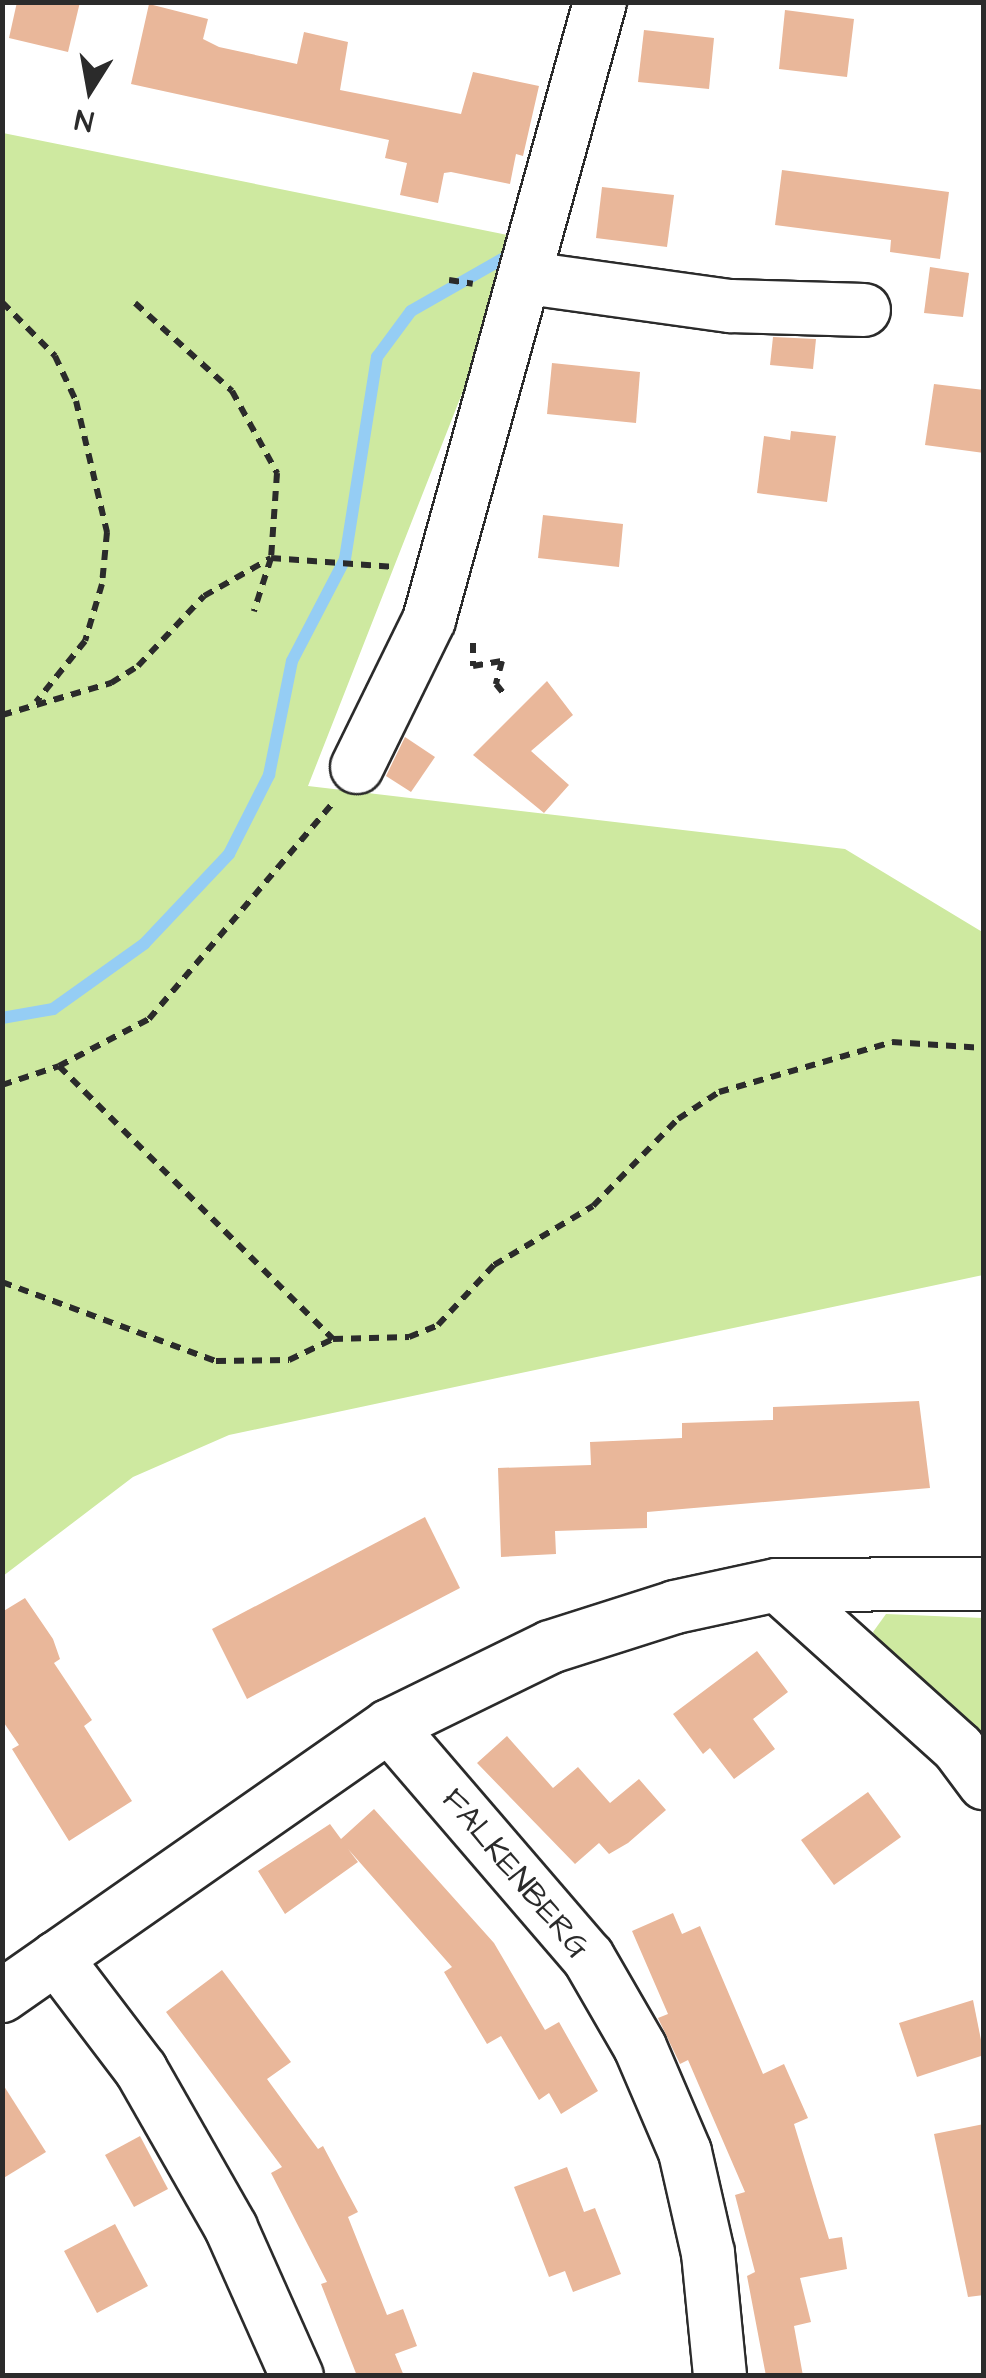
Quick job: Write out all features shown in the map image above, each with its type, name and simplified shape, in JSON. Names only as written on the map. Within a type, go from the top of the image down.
[{"type":"street","points":[[357,768],[436,597],[528,278],[600,2]]},
{"type":"street","points":[[528,278],[731,306],[864,310]]},
{"type":"street","points":[[2,1996],[389,1726],[550,1647],[675,1606],[778,1585],[984,1584]]},
{"type":"street","points":[[778,1585],[958,1748],[984,1783]]},
{"type":"street","name":"FALKENBERG","points":[[389,1726],[577,1943],[640,2048],[685,2152],[708,2252],[720,2376]]},
{"type":"street","points":[[56,1958],[141,2070],[231,2228],[296,2376]]},
{"type":"path","points":[[449,280],[474,284]]},
{"type":"path","points":[[2,302],[55,356],[76,401],[106,532],[102,584],[86,641],[35,703]]},
{"type":"path","points":[[135,303],[232,391],[276,473],[271,558],[254,611]]},
{"type":"path","points":[[2,715],[111,682],[138,666],[204,596],[271,558],[345,559],[436,597],[471,631],[473,666],[502,661],[496,684],[505,695]]},
{"type":"path","points":[[2,1085],[60,1066],[150,1020],[357,768]]},
{"type":"path","points":[[2,1282],[216,1361],[289,1360],[332,1338],[410,1337],[438,1325],[494,1266],[593,1206],[678,1119],[719,1092],[892,1042],[984,1048]]},
{"type":"path","points":[[60,1066],[332,1338]]},
{"type":"green space","points":[[3,133],[523,238],[308,786],[845,849],[984,933],[983,1275],[229,1435],[133,1477],[3,1576]]},
{"type":"green space","points":[[886,1614],[983,1618],[983,1760],[885,1651],[873,1632]]},
{"type":"building","points":[[17,2],[80,2],[68,52],[9,38]]},
{"type":"building","points":[[149,4],[208,19],[203,39],[219,47],[297,64],[304,32],[348,42],[340,90],[461,114],[473,72],[539,86],[523,156],[516,154],[510,184],[451,172],[444,173],[438,203],[400,195],[407,163],[385,158],[389,140],[131,84]]},
{"type":"building","points":[[785,10],[854,19],[847,77],[779,69]]},
{"type":"building","points":[[644,30],[714,38],[709,89],[638,82]]},
{"type":"building","points":[[782,170],[949,192],[940,259],[890,252],[891,240],[775,225]]},
{"type":"building","points":[[602,187],[674,195],[667,247],[596,238]]},
{"type":"building","points":[[930,267],[969,273],[963,317],[924,313]]},
{"type":"building","points":[[773,337],[816,339],[813,369],[770,365]]},
{"type":"building","points":[[552,363],[640,372],[636,423],[547,414]]},
{"type":"building","points":[[934,384],[984,390],[984,453],[925,445]]},
{"type":"building","points":[[791,431],[836,436],[827,502],[757,493],[764,436],[790,440]]},
{"type":"building","points":[[543,515],[623,524],[619,567],[538,558]]},
{"type":"building","points":[[547,681],[573,715],[531,751],[569,785],[544,813],[473,755]]},
{"type":"building","points":[[405,737],[435,757],[411,792],[386,776]]},
{"type":"building","points":[[919,1401],[930,1488],[647,1512],[647,1528],[555,1531],[556,1554],[501,1557],[498,1468],[591,1465],[590,1442],[682,1438],[682,1423],[773,1420],[773,1407]]},
{"type":"building","points":[[425,1517],[460,1588],[247,1699],[212,1629]]},
{"type":"building","points":[[25,1598],[53,1639],[60,1659],[54,1663],[92,1720],[84,1726],[132,1801],[69,1841],[12,1749],[19,1745],[2,1720],[2,1612]]},
{"type":"building","points":[[757,1651],[788,1692],[753,1719],[775,1749],[734,1779],[710,1748],[703,1754],[673,1714]]},
{"type":"building","points":[[507,1736],[553,1788],[578,1767],[610,1803],[639,1779],[666,1810],[628,1843],[609,1854],[599,1843],[575,1864],[477,1763]]},
{"type":"building","points":[[868,1792],[901,1837],[834,1885],[801,1840]]},
{"type":"building","points":[[374,1809],[494,1943],[545,2030],[559,2022],[598,2091],[561,2114],[549,2093],[539,2100],[501,2036],[487,2044],[444,1972],[452,1967],[348,1849],[358,1862],[285,1914],[258,1871],[330,1824],[341,1839]]},
{"type":"building","points":[[673,1913],[682,1934],[700,1926],[763,2074],[784,2064],[808,2118],[794,2124],[829,2239],[842,2237],[847,2269],[800,2278],[811,2322],[794,2326],[803,2376],[766,2376],[747,2276],[755,2272],[735,2195],[745,2192],[688,2060],[680,2064],[658,2018],[668,2014],[632,1931]]},
{"type":"building","points":[[222,1970],[291,2062],[267,2079],[318,2149],[323,2146],[358,2212],[348,2217],[387,2315],[403,2309],[417,2346],[395,2354],[404,2376],[357,2376],[321,2284],[327,2282],[271,2173],[282,2167],[166,2012]]},
{"type":"building","points":[[973,2000],[984,2055],[917,2077],[899,2023]]},
{"type":"building","points":[[2,2083],[46,2152],[2,2179]]},
{"type":"building","points":[[984,2124],[984,2295],[968,2297],[934,2134]]},
{"type":"building","points":[[140,2136],[168,2189],[134,2207],[105,2155]]},
{"type":"building","points":[[567,2167],[584,2212],[595,2208],[621,2274],[573,2292],[565,2271],[549,2277],[514,2187]]},
{"type":"building","points":[[115,2224],[148,2286],[97,2313],[64,2251]]},
{"type":"waterway","points":[[2,1018],[53,1009],[144,944],[229,854],[269,775],[292,661],[345,559],[377,357],[411,311],[502,259]]}]
